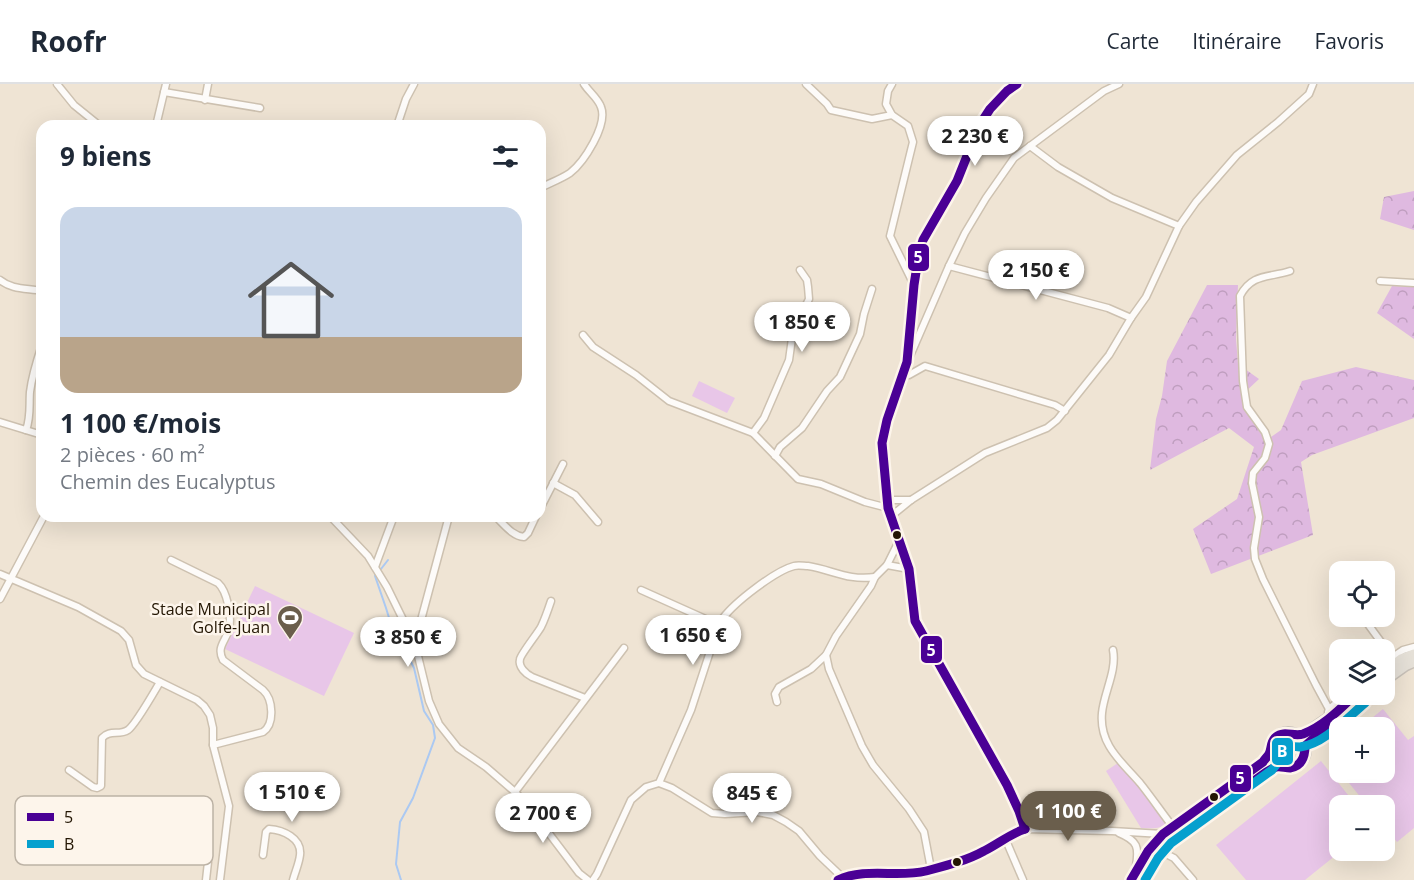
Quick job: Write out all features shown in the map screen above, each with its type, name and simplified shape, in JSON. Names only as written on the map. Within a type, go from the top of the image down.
[{"type":"main road","points":[[1395,664],[1414,654]]},
{"type":"main road","points":[[1395,673],[1414,662]]},
{"type":"main road","points":[[1298,736],[1322,722],[1343,705]]},
{"type":"main road","points":[[1305,746],[1353,705]]},
{"type":"main road","points":[[1131,880],[1148,851],[1163,834],[1263,762],[1270,753],[1272,741],[1281,733],[1293,733],[1305,746],[1301,763],[1291,768],[1274,763],[1270,753]]},
{"type":"main road","points":[[1141,880],[1155,856],[1172,840],[1258,777],[1279,766]]},
{"type":"street","points":[[57,84],[74,105],[93,120]]},
{"type":"street","points":[[157,120],[166,84]]},
{"type":"street","points":[[205,100],[208,84]]},
{"type":"street","points":[[399,120],[414,84]]},
{"type":"street","points":[[546,185],[570,172],[598,135],[603,113],[601,104],[584,84]]},
{"type":"street","points":[[806,84],[831,110],[872,119],[892,115]]},
{"type":"street","points":[[892,84],[888,91],[886,104],[892,115],[908,126],[913,142],[890,237],[914,285]]},
{"type":"street","points":[[907,362],[914,285],[923,240],[957,181],[979,126],[990,109],[1017,84]]},
{"type":"street","points":[[1025,829],[1006,785],[915,621],[909,569],[890,517],[882,443],[887,420],[907,362],[949,266],[986,198],[1014,158],[1104,91],[1119,84]]},
{"type":"street","points":[[890,517],[911,500],[985,453],[1047,428],[1057,420],[1109,355],[1146,297],[1179,226],[1196,202],[1238,155],[1309,94],[1313,84]]},
{"type":"street","points":[[164,92],[260,108]]},
{"type":"street","points":[[1030,146],[1058,167],[1112,198],[1179,226]]},
{"type":"street","points":[[949,266],[1108,308],[1131,318]]},
{"type":"street","points":[[753,433],[764,418],[789,360],[793,332],[808,299],[807,280],[800,270]]},
{"type":"street","points":[[1290,271],[1264,275],[1244,288],[1240,296],[1246,407],[1265,432],[1269,444],[1265,458],[1253,473],[1252,483],[1259,518],[1254,548],[1255,559],[1329,709]]},
{"type":"street","points":[[0,280],[7,286],[36,290]]},
{"type":"street","points":[[1380,282],[1414,284]]},
{"type":"street","points":[[775,456],[780,447],[802,428],[827,391],[840,377],[860,334],[872,289]]},
{"type":"street","points":[[583,335],[593,347],[636,375],[669,401],[753,433],[798,479],[821,484],[865,501],[888,504],[911,500]]},
{"type":"street","points":[[26,430],[36,361]]},
{"type":"street","points":[[903,373],[909,375],[925,366],[1055,405],[1065,411]]},
{"type":"street","points":[[0,422],[36,433]]},
{"type":"street","points":[[546,497],[563,464]]},
{"type":"street","points":[[553,483],[575,495],[598,522]]},
{"type":"street","points":[[0,599],[41,522]]},
{"type":"street","points":[[336,522],[368,556],[387,587],[412,638],[429,701],[439,724],[458,748],[486,767],[515,792],[579,873],[588,880]]},
{"type":"street","points":[[375,567],[392,522]]},
{"type":"street","points":[[412,638],[417,634],[447,522]]},
{"type":"street","points":[[501,522],[520,537],[528,533],[533,522]]},
{"type":"street","points":[[777,702],[775,694],[779,687],[816,666],[826,655],[875,577],[887,565],[899,540]]},
{"type":"street","points":[[171,560],[223,587],[230,621],[229,630],[219,654],[223,660],[267,694],[270,700],[270,723],[263,732],[213,745]]},
{"type":"street","points":[[887,565],[909,569]]},
{"type":"street","points":[[659,783],[691,710],[719,625],[737,603],[777,574],[795,566],[807,566],[849,578],[875,577]]},
{"type":"street","points":[[0,574],[78,608],[121,631],[129,640],[136,665],[144,674],[197,700],[204,706],[210,715],[213,745],[229,806],[220,880]]},
{"type":"street","points":[[641,590],[719,625]]},
{"type":"street","points":[[551,601],[542,625],[520,657],[520,664],[525,673],[532,677],[585,698]]},
{"type":"street","points":[[1395,655],[1414,646]]},
{"type":"street","points":[[515,792],[624,648]]},
{"type":"street","points":[[1113,650],[1115,661],[1102,712],[1102,723],[1107,740],[1120,762],[1173,827]]},
{"type":"street","points":[[826,655],[829,669],[862,746],[873,765],[909,809],[924,832],[931,869]]},
{"type":"street","points":[[816,666],[829,669]]},
{"type":"street","points":[[69,770],[93,788],[101,786],[102,738],[110,732],[122,733],[131,727],[160,682]]},
{"type":"street","points":[[1322,722],[1334,705]]},
{"type":"street","points":[[593,880],[631,800],[646,787],[659,783],[672,788],[712,813],[757,812],[773,815],[799,831],[840,879],[854,874],[908,874],[931,869],[982,852],[1014,832],[1025,829],[1163,834]]},
{"type":"street","points":[[263,855],[266,832],[269,829],[280,830],[291,836],[297,842],[300,856],[293,880]]},
{"type":"street","points":[[1112,831],[1135,842],[1138,847],[1136,870]]},
{"type":"street","points":[[1005,838],[1023,880]]},
{"type":"street","points":[[1172,840],[1174,858]]},
{"type":"street","points":[[1160,851],[1174,858],[1192,880]]},
{"type":"street","points":[[206,880],[208,865]]},
{"type":"green space","points":[[1414,191],[1414,230],[1380,219],[1384,197]]},
{"type":"green space","points":[[1207,285],[1238,285],[1236,338],[1238,364],[1259,379],[1241,396],[1271,437],[1281,430],[1302,381],[1356,367],[1414,380],[1414,418],[1312,455],[1301,462],[1313,535],[1211,574],[1193,529],[1237,499],[1254,447],[1229,428],[1150,470],[1156,419],[1167,361]]},
{"type":"green space","points":[[1392,286],[1414,287],[1414,339],[1377,313]]},
{"type":"shaded area","points":[[699,381],[735,398],[727,413],[692,396]]},
{"type":"shaded area","name":"Stade Municipal Golfe-Juan","points":[[255,586],[354,633],[324,696],[225,649]]},
{"type":"shaded area","points":[[1383,709],[1389,717],[1373,717]]},
{"type":"shaded area","points":[[1395,724],[1408,740],[1414,736],[1414,828],[1397,842],[1395,840],[1395,795],[1359,795],[1349,783],[1395,783]]},
{"type":"shaded area","points":[[1321,761],[1329,771],[1329,783],[1338,783],[1348,795],[1329,795],[1329,861],[1305,880],[1246,880],[1216,845]]},
{"type":"shaded area","points":[[1118,763],[1168,823],[1158,828],[1141,828],[1106,771]]},
{"type":"waterway","points":[[381,569],[388,560]]},
{"type":"waterway","points":[[376,573],[375,576],[394,634],[414,668],[424,711],[433,725],[435,738],[413,798],[400,822],[396,864],[401,880]]},
{"type":"transit line","name":"5","points":[[1017,84],[990,109],[979,126],[957,181],[923,240],[914,285],[907,362],[887,420],[882,443],[888,508],[909,569],[915,621],[1007,785],[1025,829]]},
{"type":"transit line","name":"5","points":[[1131,880],[1148,851],[1163,834],[1263,762],[1276,737],[1282,734],[1300,735],[1311,731],[1344,705]]},
{"type":"transit line","name":"B","points":[[1145,880],[1158,858],[1171,843],[1272,770],[1280,760],[1284,746],[1300,747],[1318,741],[1335,730],[1363,705]]},
{"type":"transit line","name":"5","points":[[1251,783],[1276,767],[1290,768],[1300,763],[1305,746],[1327,726]]},
{"type":"transit line","name":"5","points":[[838,880],[859,874],[904,874],[941,867],[977,855],[1025,829]]},
{"type":"place","name":"Stade Municipal Golfe-Juan","points":[[290,641]]}]
